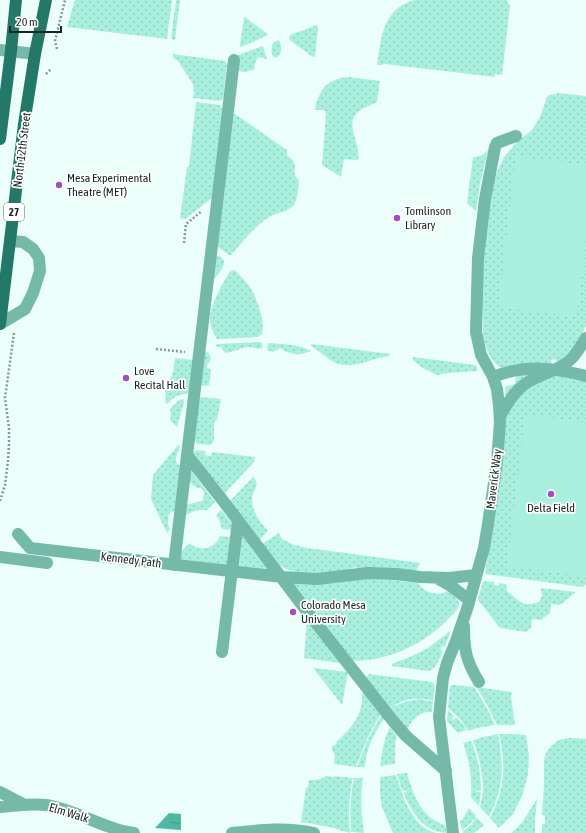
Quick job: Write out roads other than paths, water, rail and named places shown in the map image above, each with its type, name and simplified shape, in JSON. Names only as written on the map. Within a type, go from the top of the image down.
[{"type":"main road","name":"North 12th Street","points":[[0,139],[6,51],[16,0]]},
{"type":"main road","name":"North 12th Street","points":[[0,324],[24,124],[35,54],[46,0]]},
{"type":"street","points":[[6,51],[35,54]]},
{"type":"street","points":[[174,565],[234,60]]},
{"type":"street","name":"Maverick Way","points":[[453,833],[439,717],[443,678],[464,616],[484,548],[497,462],[500,416],[497,389],[493,377],[481,355],[476,332],[478,258],[485,199],[495,147],[497,143],[516,136]]},
{"type":"street","points":[[0,324],[25,309],[33,293],[40,271],[39,258],[33,250],[23,242],[10,241]]},
{"type":"street","points":[[500,416],[512,398],[526,383],[569,362],[577,353],[586,338]]},
{"type":"street","points":[[493,377],[506,372],[539,368],[556,369],[586,376]]},
{"type":"street","points":[[187,455],[393,721],[406,736],[446,771]]},
{"type":"street","points":[[222,652],[238,521]]},
{"type":"street","name":"Kennedy Path","points":[[18,534],[30,548],[282,577],[317,579],[382,574],[449,578],[476,575]]},
{"type":"street","points":[[0,557],[47,563]]},
{"type":"street","points":[[436,577],[469,600]]},
{"type":"street","points":[[464,616],[465,649],[468,661],[478,682]]},
{"type":"street","name":"Elm Walk","points":[[0,792],[25,805]]},
{"type":"street","name":"Elm Walk","points":[[0,807],[46,805],[86,817],[113,828],[134,833]]},
{"type":"street","points":[[232,833],[267,829],[300,830],[314,833]]},
{"type":"water","points":[[169,813],[181,814],[181,830],[155,828]]},
{"type":"place","name":"Mesa Experimental Theatre (MET)","points":[[59,185]]},
{"type":"place","name":"Tomlinson Library","points":[[397,218]]},
{"type":"place","name":"Love Recital Hall","points":[[126,378]]},
{"type":"place","name":"Delta Field","points":[[551,494]]},
{"type":"place","name":"Colorado Mesa University","points":[[293,612]]}]
